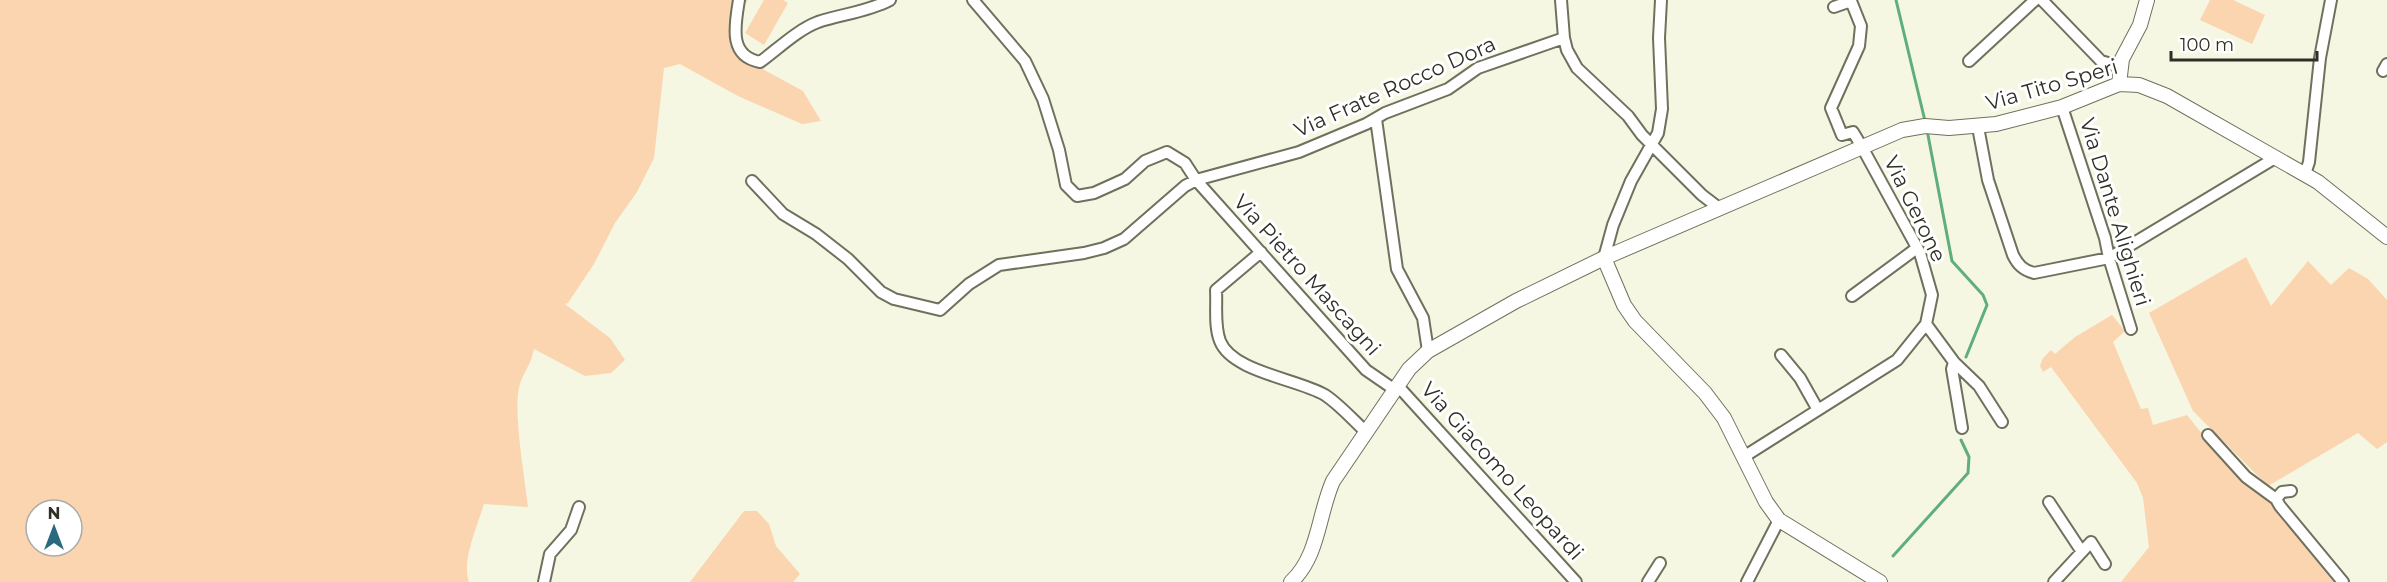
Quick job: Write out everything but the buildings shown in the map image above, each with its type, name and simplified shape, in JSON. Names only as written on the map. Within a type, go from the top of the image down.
[{"type":"street","points":[[739,0],[735,25],[738,51],[747,60],[760,62],[794,36],[817,23],[847,16],[890,0]]},
{"type":"street","name":"Via Pietro Mascagni","points":[[973,0],[1025,61],[1048,115],[1059,150],[1066,184],[1077,196],[1094,194],[1125,179],[1145,161],[1167,152],[1185,163],[1196,180],[1366,370],[1396,388]]},
{"type":"street","points":[[1561,0],[1564,38],[1577,68],[1628,116],[1642,135],[1702,195],[1719,208]]},
{"type":"street","points":[[1661,0],[1659,38],[1662,109],[1658,133],[1631,182],[1613,225],[1604,258],[1624,305],[1635,321],[1706,393],[1724,418],[1766,502],[1779,520],[1880,582]]},
{"type":"street","points":[[1969,61],[2035,0]]},
{"type":"street","points":[[2042,0],[2101,61],[2121,67]]},
{"type":"street","points":[[2125,84],[2121,67],[2125,51],[2140,25],[2147,0]]},
{"type":"street","points":[[2305,174],[2309,162],[2320,58],[2331,0]]},
{"type":"street","points":[[1834,7],[1851,1],[1861,26],[1859,46],[1832,108],[1842,135],[1853,132],[1862,147]]},
{"type":"street","name":"Via Frate Rocco Dora","points":[[752,181],[783,214],[816,234],[848,259],[881,292],[894,299],[940,310],[969,284],[999,265],[1104,248],[1124,239],[1185,186],[1196,180],[1299,152],[1385,113],[1448,88],[1478,68],[1564,38]]},
{"type":"street","points":[[2125,51],[2125,84]]},
{"type":"street","name":"Via Tito Speri","points":[[1291,582],[1310,555],[1326,498],[1333,482],[1409,369],[1428,351],[1516,301],[1604,258],[1862,147],[1914,127],[1978,127],[2062,107],[2125,84],[2139,85],[2167,96],[2305,174],[2336,195],[2387,237]]},
{"type":"street","name":"Via Dante Alighieri","points":[[2062,107],[2105,238],[2131,329]]},
{"type":"street","points":[[1376,119],[1397,269],[1423,318],[1428,351]]},
{"type":"street","points":[[1978,127],[1988,180],[2018,264],[2026,270],[2044,272],[2109,258],[2275,158]]},
{"type":"street","name":"Via Gerone","points":[[1745,456],[1897,360],[1926,324],[1932,295],[1917,248],[1862,147]]},
{"type":"street","points":[[1852,296],[1917,248]]},
{"type":"street","points":[[1261,252],[1216,290],[1220,342],[1233,357],[1250,366],[1325,395],[1366,432]]},
{"type":"street","points":[[1926,324],[1954,362],[1979,386],[2002,422]]},
{"type":"street","points":[[1781,355],[1800,378],[1818,410]]},
{"type":"street","points":[[1954,362],[1952,369],[1962,428]]},
{"type":"street","name":"Via Giacomo Leopardi","points":[[1396,388],[1576,582]]},
{"type":"street","points":[[2208,435],[2246,477],[2277,499],[2280,506],[2343,582]]},
{"type":"street","points":[[2277,499],[2282,492],[2291,491]]},
{"type":"street","points":[[2049,502],[2082,552]]},
{"type":"street","points":[[544,582],[550,554],[571,530],[579,507]]},
{"type":"street","points":[[1747,582],[1779,520]]},
{"type":"street","points":[[2054,582],[2091,542],[2105,564]]},
{"type":"street","points":[[1648,582],[1659,563]]},
{"type":"shaded area","points":[[0,0],[748,0],[741,9],[733,47],[738,57],[747,64],[759,67],[803,91],[821,121],[802,124],[738,96],[680,64],[664,68],[654,158],[637,192],[615,223],[594,264],[568,303],[565,304],[610,338],[625,360],[611,373],[585,376],[534,349],[520,384],[517,409],[528,507],[484,504],[467,564],[469,582],[0,582]]},
{"type":"shaded area","points":[[764,0],[783,0],[788,3],[764,45],[745,33]]},
{"type":"shaded area","points":[[2210,0],[2233,0],[2265,15],[2252,44],[2200,20]]},
{"type":"shaded area","points":[[2246,257],[2271,306],[2308,261],[2331,285],[2349,268],[2368,279],[2387,300],[2387,442],[2377,449],[2358,433],[2268,486],[2193,411],[2149,313]]},
{"type":"shaded area","points":[[2112,315],[2125,331],[2113,342],[2141,409],[2148,408],[2153,425],[2187,415],[2207,440],[2274,501],[2338,582],[2121,582],[2149,547],[2143,498],[2137,483],[2051,367],[2043,372],[2040,366],[2043,358],[2051,350],[2055,354],[2075,337]]},
{"type":"shaded area","points":[[744,511],[757,511],[769,524],[776,546],[800,574],[793,582],[690,582]]},
{"type":"waterway","points":[[1896,0],[1925,121]]},
{"type":"waterway","points":[[1927,130],[1952,261],[1983,295],[1987,305],[1966,357]]},
{"type":"waterway","points":[[1893,556],[1968,473],[1969,457],[1961,440]]}]
